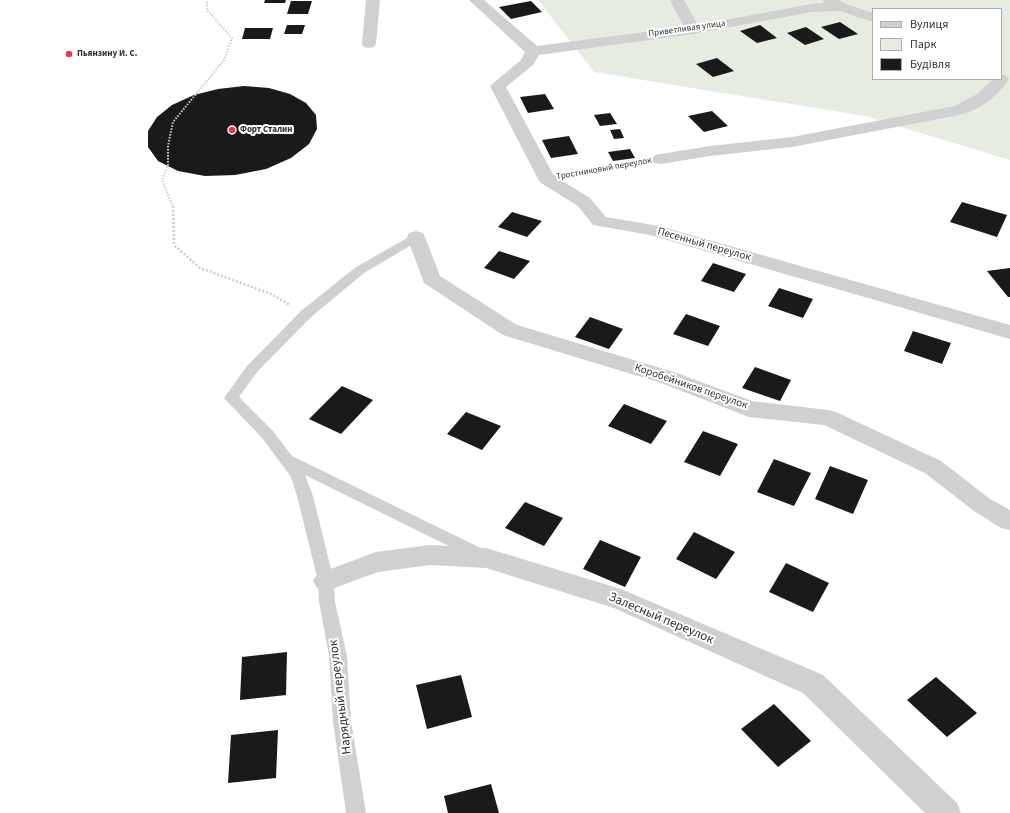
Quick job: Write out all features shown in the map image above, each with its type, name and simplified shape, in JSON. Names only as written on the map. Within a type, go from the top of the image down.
[{"type":"street","points":[[370,44],[373,0]]},
{"type":"street","points":[[476,0],[491,15],[519,37],[531,56],[498,86],[547,179]]},
{"type":"street","points":[[677,0],[693,30]]},
{"type":"street","points":[[835,4],[872,18]]},
{"type":"street","name":"Приветливая улица","points":[[531,56],[616,39],[693,30],[835,4]]},
{"type":"street","points":[[661,159],[710,151],[792,142],[959,110],[974,105],[993,90],[1000,80]]},
{"type":"street","name":"Песенный переулок","points":[[547,179],[584,202],[600,221],[652,230],[1010,332]]},
{"type":"street","name":"Коробейников переулок","points":[[416,237],[431,279],[510,330],[669,378],[749,409],[828,418],[933,467],[982,505],[1010,521]]},
{"type":"street","name":"Залесный переулок","points":[[326,581],[376,562],[422,556],[486,558],[621,600],[813,684],[946,813]]},
{"type":"lane","name":"Тростниковый переулок","points":[[547,179],[622,168],[661,159]]},
{"type":"lane","points":[[306,314],[360,270],[416,237]]},
{"type":"lane","name":"Нарядный переулок","points":[[306,314],[252,369],[231,398],[268,436],[298,475],[305,496],[326,581],[327,602],[338,656],[342,721],[356,813]]},
{"type":"lane","points":[[285,458],[492,560]]},
{"type":"path","points":[[207,0],[207,10],[232,38],[224,60],[173,122],[168,146],[168,166],[162,180],[174,209],[174,245],[200,268],[272,294],[306,314]]},
{"type":"green space","points":[[538,0],[1010,0],[1010,160],[865,116],[594,72]]},
{"type":"building","points":[[265,0],[286,0],[285,3],[264,3]]},
{"type":"building","points":[[291,1],[312,1],[308,14],[287,14]]},
{"type":"building","points":[[531,1],[542,12],[511,19],[499,7]]},
{"type":"building","points":[[840,22],[858,34],[839,39],[821,27]]},
{"type":"building","points":[[287,25],[305,25],[302,34],[284,34]]},
{"type":"building","points":[[760,25],[777,38],[757,43],[740,31]]},
{"type":"building","points":[[806,27],[824,39],[805,45],[787,33]]},
{"type":"building","points":[[245,28],[273,28],[270,39],[242,39]]},
{"type":"building","points":[[717,58],[734,71],[713,77],[696,64]]},
{"type":"building","name":"Форт Сталин","points":[[244,86],[269,88],[290,94],[306,103],[316,115],[317,129],[309,144],[291,158],[266,169],[235,175],[205,176],[178,171],[158,161],[148,147],[148,131],[157,117],[172,105],[194,95],[218,89]]},
{"type":"building","points":[[545,94],[554,109],[528,113],[520,97]]},
{"type":"building","points":[[712,111],[728,126],[704,132],[688,116]]},
{"type":"building","points":[[610,113],[617,124],[600,126],[594,115]]},
{"type":"building","points":[[620,129],[624,138],[614,139],[610,130]]},
{"type":"building","points":[[569,136],[578,154],[551,158],[542,140]]},
{"type":"building","points":[[630,149],[635,158],[613,161],[608,152]]},
{"type":"building","points":[[962,202],[1007,215],[997,237],[950,222]]},
{"type":"building","points":[[512,212],[542,221],[527,237],[498,227]]},
{"type":"building","points":[[499,251],[530,261],[514,279],[484,268]]},
{"type":"building","points":[[713,263],[746,274],[734,292],[701,281]]},
{"type":"building","points":[[1010,268],[1010,297],[1008,297],[987,271]]},
{"type":"building","points":[[779,288],[813,299],[803,318],[768,306]]},
{"type":"building","points":[[686,314],[720,326],[708,346],[673,334]]},
{"type":"building","points":[[590,317],[623,329],[609,349],[575,337]]},
{"type":"building","points":[[913,331],[951,343],[942,364],[904,351]]},
{"type":"building","points":[[755,367],[791,380],[780,401],[742,388]]},
{"type":"building","points":[[342,386],[373,400],[341,434],[309,419]]},
{"type":"building","points":[[624,404],[667,421],[651,444],[608,426]]},
{"type":"building","points":[[466,412],[501,426],[482,450],[447,434]]},
{"type":"building","points":[[703,431],[738,444],[720,476],[684,462]]},
{"type":"building","points":[[774,459],[811,473],[794,506],[757,492]]},
{"type":"building","points":[[830,466],[868,480],[853,514],[815,499]]},
{"type":"building","points":[[525,502],[563,518],[544,546],[505,528]]},
{"type":"building","points":[[694,532],[735,552],[716,579],[676,559]]},
{"type":"building","points":[[600,540],[641,557],[625,587],[583,569]]},
{"type":"building","points":[[786,563],[829,583],[813,612],[769,592]]},
{"type":"building","points":[[287,652],[286,695],[240,700],[242,657]]},
{"type":"building","points":[[461,675],[472,717],[427,729],[416,685]]},
{"type":"building","points":[[936,677],[977,713],[947,737],[907,700]]},
{"type":"building","points":[[774,704],[811,741],[778,767],[741,729]]},
{"type":"building","points":[[278,730],[276,778],[228,783],[231,735]]},
{"type":"building","points":[[491,784],[499,813],[448,813],[444,796]]},
{"type":"place","name":"Пьянзину И. С.","points":[[69,54]]},
{"type":"place","name":"Форт Сталин","points":[[232,130]]}]
